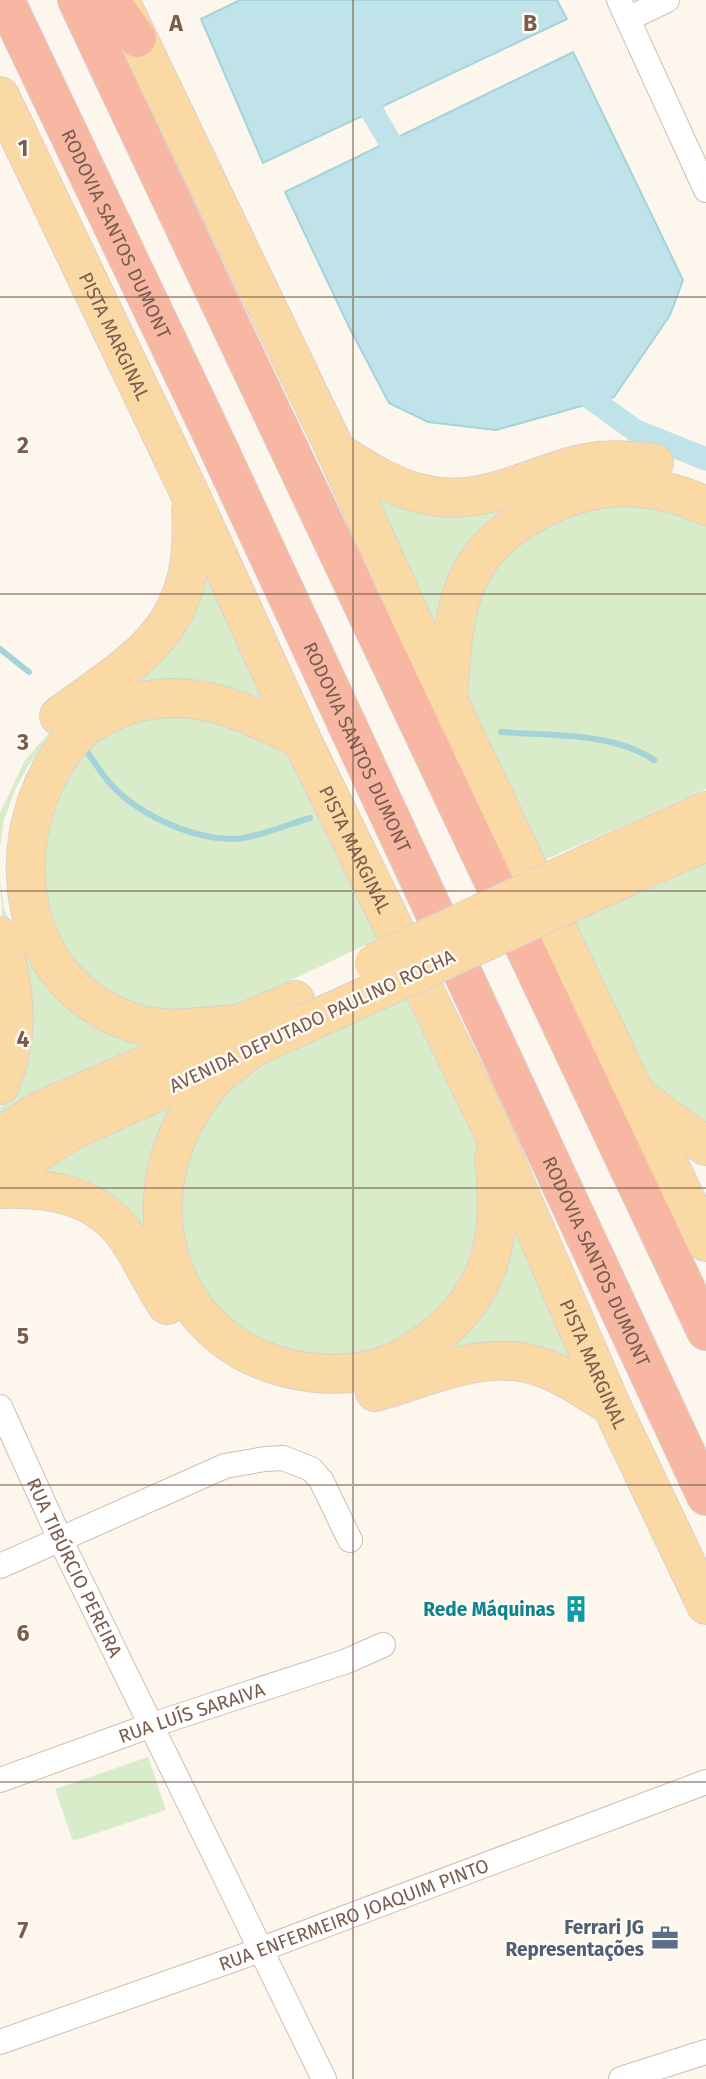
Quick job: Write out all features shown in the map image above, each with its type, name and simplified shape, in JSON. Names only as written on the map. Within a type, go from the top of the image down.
[{"type":"highway","name":"RODOVIA SANTOS DUMONT","points":[[5,0],[209,428],[706,1496]]},
{"type":"highway","points":[[77,0],[706,1331]]},
{"type":"highway","points":[[109,0],[137,38]]},
{"type":"main road","points":[[120,0],[336,451],[447,698],[706,1242]]},
{"type":"main road","name":"PISTA MARGINAL","points":[[0,96],[190,494],[302,740],[490,1125],[611,1405],[706,1605]]},
{"type":"main road","points":[[336,451],[387,481],[434,497],[464,497],[499,492],[599,461],[634,461],[664,465],[706,480]]},
{"type":"main road","points":[[447,698],[458,612],[466,585],[487,547],[512,526],[559,498],[593,489],[658,488],[706,506]]},
{"type":"main road","points":[[14,766],[49,722],[134,663],[168,621],[183,594],[192,562],[190,494]]},
{"type":"main road","points":[[302,740],[243,712],[207,701],[176,698],[142,701],[114,709],[74,734],[47,759],[31,783],[12,836],[12,872],[23,925],[46,965],[66,985],[84,999],[132,1023],[244,1036],[191,1114],[170,1154],[160,1210],[167,1251],[189,1298],[223,1336],[245,1352],[271,1363],[329,1374],[384,1367],[419,1350],[460,1315],[485,1276],[495,1244],[499,1207],[490,1125]]},
{"type":"main road","points":[[624,863],[706,811]]},
{"type":"main road","points":[[624,863],[706,842]]},
{"type":"main road","name":"AVENIDA DEPUTADO PAULINO ROCHA","points":[[0,1137],[39,1111],[244,1036],[624,863]]},
{"type":"main road","points":[[0,936],[13,987],[15,1021],[12,1051],[0,1086]]},
{"type":"main road","name":"AVENIDA DEPUTADO PAULINO ROCHA","points":[[0,1177],[69,1132],[244,1036]]},
{"type":"main road","points":[[637,1096],[706,1146]]},
{"type":"main road","points":[[0,1189],[26,1188],[62,1192],[87,1202],[105,1214],[127,1237],[164,1300],[198,1345],[230,1371],[269,1388],[294,1395],[349,1398],[454,1367],[498,1359],[551,1371],[611,1405]]},
{"type":"street","points":[[667,0],[623,9],[706,190]]},
{"type":"street","name":"RUA TIBÚRCIO PEREIRA","points":[[0,1407],[60,1539],[324,2079]]},
{"type":"street","points":[[0,1566],[225,1466],[283,1458],[311,1469],[321,1480],[350,1540]]},
{"type":"street","name":"RUA LUÍS SARAIVA","points":[[0,1780],[152,1725],[330,1667],[383,1645]]},
{"type":"street","name":"RUA ENFERMEIRO JOAQUIM PINTO","points":[[0,2042],[706,1783]]},
{"type":"street","points":[[626,2078],[706,2052]]},
{"type":"green space","points":[[354,469],[533,496],[440,642]]},
{"type":"green space","points":[[604,494],[706,518],[706,789],[540,862],[466,710],[458,663],[489,560]]},
{"type":"green space","points":[[199,544],[283,726],[218,691],[49,740],[28,766],[15,790],[4,820],[0,847],[0,813],[25,760],[58,723],[109,691]]},
{"type":"green space","points":[[193,707],[286,750],[386,935],[235,1007],[186,1017],[110,1002],[34,929],[55,765],[93,731]]},
{"type":"green space","points":[[706,859],[706,1133],[654,1096],[565,921]]},
{"type":"green space","points":[[0,879],[4,909],[15,935],[29,962],[48,984],[167,1037],[0,1119],[0,1109],[12,1082]]},
{"type":"green space","points":[[409,989],[483,1151],[491,1221],[444,1317],[347,1363],[242,1337],[202,1299],[171,1196],[223,1084]]},
{"type":"green space","points":[[189,1090],[152,1187],[161,1269],[205,1331],[271,1370],[347,1381],[420,1360],[478,1304],[510,1208],[591,1381],[544,1358],[502,1350],[463,1355],[349,1387],[309,1389],[265,1378],[221,1354],[201,1338],[184,1319],[143,1241],[113,1206],[70,1183],[21,1176],[133,1115]]},
{"type":"green space","points":[[148,1757],[166,1810],[73,1841],[55,1789]]},
{"type":"water","points":[[240,0],[557,0],[567,19],[263,163],[201,19]]},
{"type":"water","points":[[573,52],[683,280],[670,315],[614,397],[496,430],[428,422],[389,403],[350,329],[285,192]]},
{"type":"waterway","points":[[357,85],[405,168]]},
{"type":"waterway","points":[[572,385],[636,431],[706,459]]},
{"type":"waterway","points":[[0,649],[29,672]]},
{"type":"waterway","points":[[501,732],[600,740],[619,744],[654,760]]},
{"type":"waterway","points":[[83,746],[120,793],[148,814],[181,829],[215,838],[232,839],[260,834],[310,818]]},
{"type":"place","name":"Rede Máquinas","points":[[576,1609]]},
{"type":"place","name":"Ferrari JG Representações","points":[[665,1938]]}]
